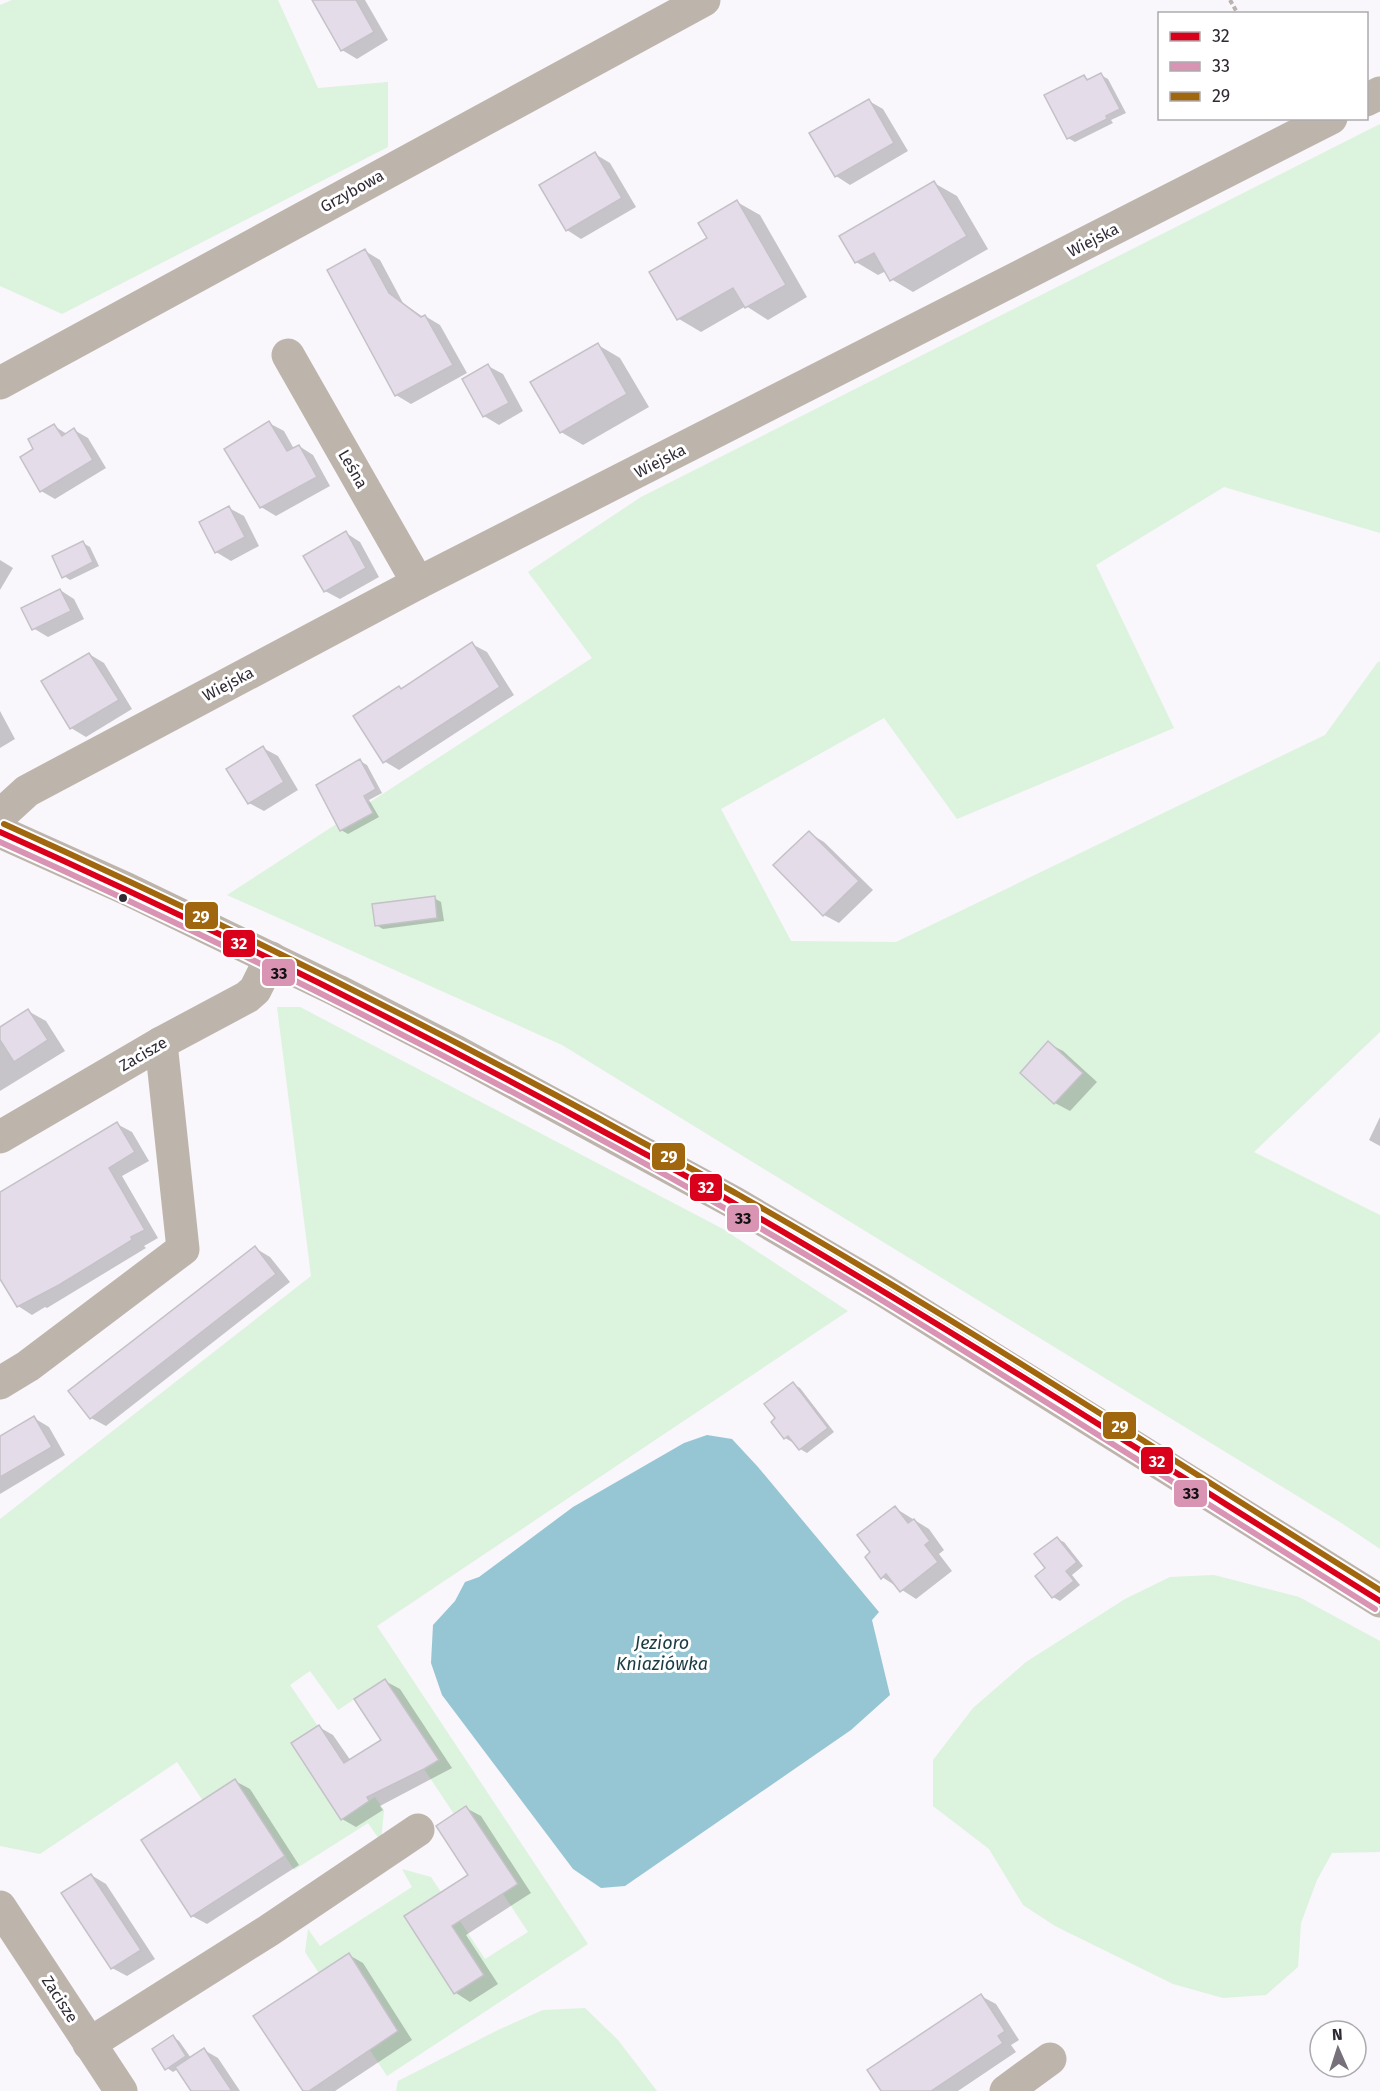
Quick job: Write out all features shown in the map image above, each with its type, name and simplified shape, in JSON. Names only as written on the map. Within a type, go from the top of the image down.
[{"type":"street","name":"Grzybowa","points":[[0,383],[704,0]]},
{"type":"street","name":"Wiejska","points":[[0,820],[4,812],[27,791],[418,583],[1327,120]]},
{"type":"street","name":"Leśna","points":[[288,355],[418,583]]},
{"type":"street","points":[[0,832],[127,889],[271,958],[457,1052],[723,1197],[827,1256],[1380,1601]]},
{"type":"street","name":"Zacisze","points":[[0,1137],[160,1043],[247,997],[255,990],[271,958]]},
{"type":"street","points":[[0,1383],[28,1366],[183,1249],[160,1043]]},
{"type":"street","points":[[89,2044],[268,1931],[418,1830]]},
{"type":"street","name":"Zacisze","points":[[0,1907],[121,2091]]},
{"type":"street","points":[[1006,2091],[1050,2059]]},
{"type":"green space","points":[[12,0],[278,0],[318,88],[388,82],[388,147],[62,314],[0,286],[0,5]]},
{"type":"green space","points":[[1380,124],[1380,533],[1224,487],[1096,565],[1174,728],[957,819],[884,718],[721,809],[791,941],[896,942],[1325,735],[1380,661],[1380,1032],[1254,1152],[1380,1215],[1380,1549],[1343,1524],[562,1045],[227,895],[592,658],[528,572],[641,497]]},
{"type":"green space","points":[[277,1007],[300,1007],[723,1229],[848,1311],[377,1626],[588,1944],[387,2076],[305,1952],[308,1929],[320,1946],[412,1887],[402,1869],[431,1877],[485,1959],[528,1932],[503,1894],[517,1884],[466,1806],[454,1814],[424,1769],[438,1760],[385,1679],[338,1710],[310,1671],[290,1685],[369,1801],[375,1797],[384,1810],[381,1842],[368,1823],[294,1870],[235,1779],[203,1801],[177,1762],[40,1854],[0,1846],[0,1519],[311,1276]]},
{"type":"green space","points":[[1214,1575],[1299,1597],[1380,1641],[1380,1852],[1332,1853],[1317,1880],[1301,1923],[1298,1967],[1266,1995],[1223,1998],[1173,1984],[1055,1926],[1023,1905],[989,1849],[933,1806],[933,1760],[973,1708],[1026,1662],[1125,1599],[1170,1577]]},
{"type":"green space","points":[[585,2008],[618,2040],[657,2091],[396,2091],[398,2081],[498,2030],[543,2010]]},
{"type":"water","name":"Jezioro Kniaziówka","points":[[707,1435],[732,1439],[879,1612],[872,1620],[890,1695],[851,1730],[625,1886],[601,1888],[573,1869],[442,1695],[431,1663],[433,1625],[455,1601],[465,1582],[479,1577],[573,1507],[684,1443]]},
{"type":"building","points":[[312,0],[356,0],[374,32],[341,51]]},
{"type":"building","points":[[1101,73],[1120,109],[1106,116],[1107,119],[1067,139],[1044,95],[1084,75],[1087,80]]},
{"type":"building","points":[[869,99],[894,143],[835,177],[809,133]]},
{"type":"building","points":[[595,152],[622,198],[566,231],[539,185]]},
{"type":"building","points":[[934,181],[967,236],[890,281],[874,253],[855,263],[839,236]]},
{"type":"building","points":[[737,200],[786,285],[745,308],[733,288],[677,320],[649,272],[707,238],[698,223]]},
{"type":"building","points":[[365,249],[389,293],[421,317],[425,315],[453,365],[395,396],[327,270]]},
{"type":"building","points":[[598,343],[627,394],[560,433],[530,382]]},
{"type":"building","points":[[488,364],[509,403],[483,417],[462,379]]},
{"type":"building","points":[[269,421],[287,451],[299,445],[317,477],[260,508],[224,449]]},
{"type":"building","points":[[54,424],[62,436],[74,428],[93,460],[40,492],[20,457],[33,449],[28,439]]},
{"type":"building","points":[[229,506],[245,537],[215,553],[199,522]]},
{"type":"building","points":[[346,531],[366,568],[324,592],[303,556]]},
{"type":"building","points":[[83,541],[93,562],[62,578],[52,556]]},
{"type":"building","points":[[60,589],[71,611],[32,630],[21,608]]},
{"type":"building","points":[[472,642],[500,687],[383,763],[353,716],[399,686],[401,689]]},
{"type":"building","points":[[89,653],[119,700],[70,729],[41,681]]},
{"type":"building","points":[[263,746],[284,782],[248,804],[226,769]]},
{"type":"building","points":[[360,759],[376,789],[364,796],[373,813],[340,831],[316,785]]},
{"type":"building","points":[[809,831],[859,881],[823,916],[773,865]]},
{"type":"building","points":[[435,896],[437,918],[375,926],[372,904]]},
{"type":"building","points":[[28,1009],[48,1040],[14,1062],[0,1040],[0,1027]]},
{"type":"building","points":[[1048,1041],[1083,1073],[1054,1104],[1020,1073]]},
{"type":"building","points":[[117,1122],[135,1152],[109,1168],[145,1230],[59,1285],[17,1307],[0,1279],[0,1192]]},
{"type":"building","points":[[255,1246],[276,1274],[90,1419],[68,1391]]},
{"type":"building","points":[[793,1382],[828,1428],[799,1450],[788,1436],[784,1439],[771,1422],[775,1418],[764,1404]]},
{"type":"building","points":[[34,1416],[52,1447],[0,1477],[0,1436]]},
{"type":"building","points":[[895,1506],[908,1523],[914,1519],[930,1541],[925,1545],[938,1562],[900,1592],[886,1574],[881,1579],[865,1557],[870,1552],[857,1535]]},
{"type":"building","points":[[1057,1537],[1077,1562],[1066,1571],[1074,1581],[1052,1598],[1035,1576],[1045,1568],[1034,1554]]},
{"type":"building","points":[[385,1679],[439,1760],[367,1797],[369,1801],[341,1820],[291,1743],[319,1725],[344,1763],[381,1740],[354,1699]]},
{"type":"building","points":[[235,1779],[285,1856],[191,1917],[141,1840]]},
{"type":"building","points":[[466,1806],[518,1884],[452,1926],[484,1975],[454,1994],[404,1916],[468,1875],[436,1826]]},
{"type":"building","points":[[91,1874],[141,1950],[111,1969],[61,1893]]},
{"type":"building","points":[[349,1953],[398,2031],[309,2091],[303,2091],[253,2016]]},
{"type":"building","points":[[981,1994],[1005,2031],[998,2036],[1003,2043],[931,2091],[881,2091],[867,2070]]},
{"type":"building","points":[[173,2035],[186,2056],[165,2070],[152,2049]]},
{"type":"building","points":[[204,2048],[232,2091],[191,2091],[175,2067]]},
{"type":"transit line","name":"29","points":[[4,824],[230,929],[379,1003],[722,1185],[981,1339],[1380,1590]]},
{"type":"transit line","name":"32","points":[[0,832],[148,900],[367,1007],[699,1183],[980,1351],[1380,1601]]},
{"type":"transit line","name":"33","points":[[0,842],[185,927],[368,1017],[639,1160],[882,1300],[1375,1609]]}]
